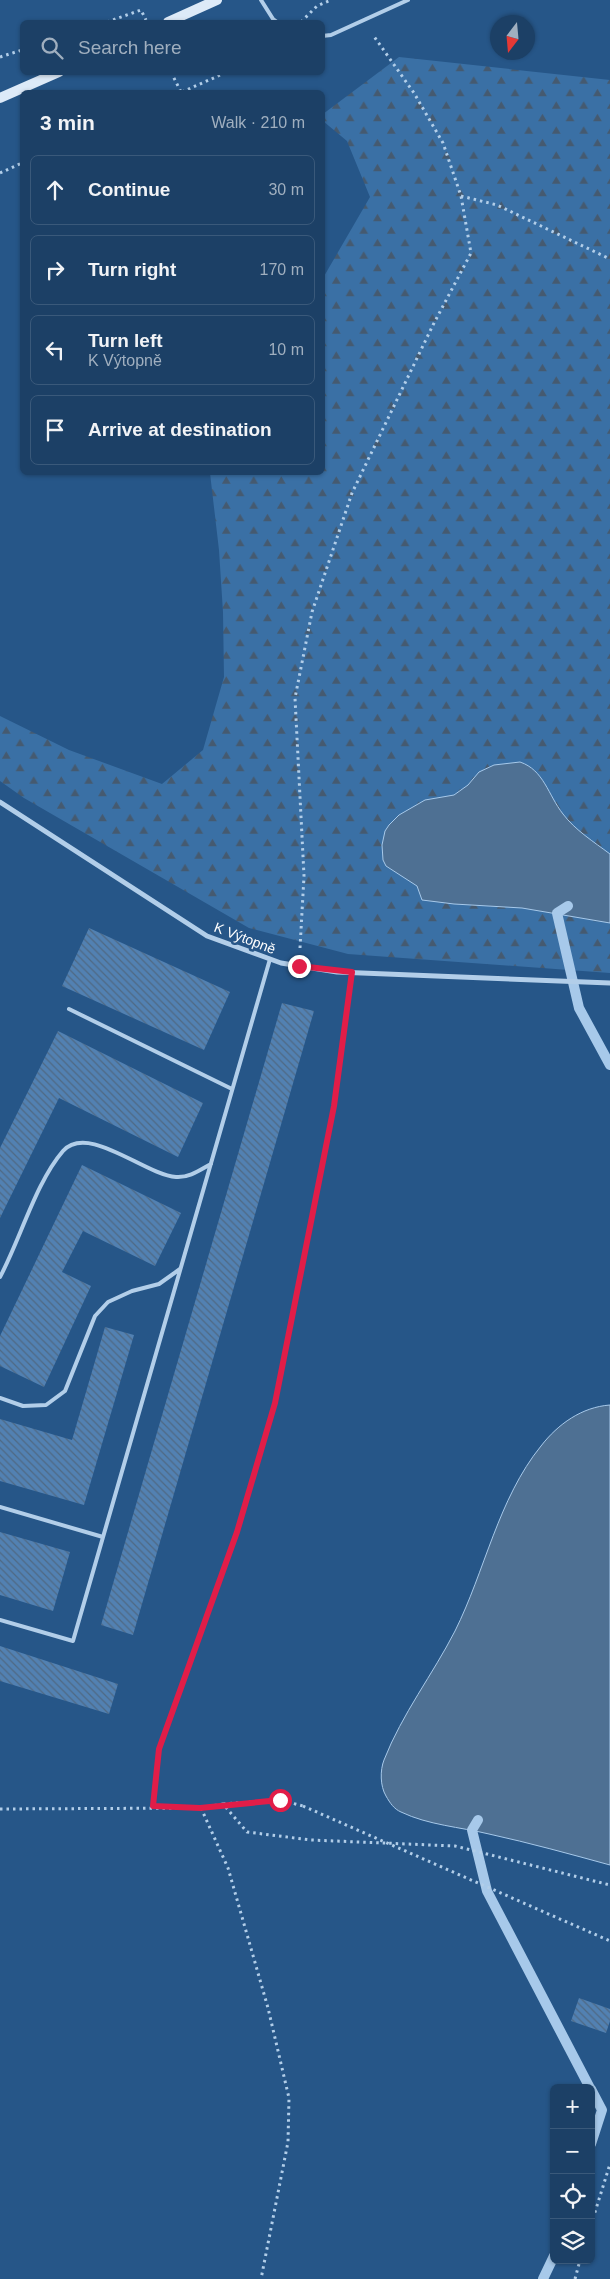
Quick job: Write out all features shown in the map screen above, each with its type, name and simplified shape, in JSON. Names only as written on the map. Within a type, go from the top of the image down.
[{"type":"main road","points":[[172,20],[217,0]]},
{"type":"main road","points":[[0,98],[52,75]]},
{"type":"street","name":"K Výtopně","points":[[0,802],[208,936],[270,959],[299,966],[352,972],[610,983]]},
{"type":"lane","points":[[261,0],[275,20]]},
{"type":"lane","points":[[325,36],[331,35],[408,0]]},
{"type":"lane","points":[[0,1620],[74,1641],[270,959]]},
{"type":"lane","points":[[69,1009],[232,1089]]},
{"type":"lane","points":[[0,1277],[48,1173],[64,1150],[81,1142],[98,1145],[160,1175],[178,1178],[194,1174],[211,1164]]},
{"type":"lane","points":[[0,1398],[23,1406],[46,1404],[65,1391],[95,1316],[108,1302],[132,1291],[159,1284],[181,1268]]},
{"type":"lane","points":[[0,1507],[103,1537]]},
{"type":"path","points":[[303,20],[317,6],[331,0]]},
{"type":"path","points":[[113,20],[141,10],[146,20]]},
{"type":"path","points":[[299,966],[304,876],[295,698],[312,612],[352,493],[429,333],[471,253],[461,196],[443,143],[414,93],[363,21]]},
{"type":"path","points":[[0,57],[20,51]]},
{"type":"path","points":[[172,75],[180,90]]},
{"type":"path","points":[[186,90],[220,75]]},
{"type":"path","points":[[0,173],[20,164]]},
{"type":"path","points":[[461,196],[497,205],[610,259]]},
{"type":"path","points":[[153,1806],[159,1749],[237,1532],[275,1403],[334,1106],[352,972]]},
{"type":"path","points":[[0,1809],[153,1806],[200,1808],[223,1804],[280,1800],[303,1806],[610,1941]]},
{"type":"path","points":[[223,1804],[247,1832],[312,1840],[455,1846],[610,1885]]},
{"type":"path","points":[[200,1808],[228,1868],[268,2008],[289,2098],[288,2142],[261,2279]]},
{"type":"path","points":[[593,2219],[610,2164]]},
{"type":"path","points":[[575,2279],[579,2264]]},
{"type":"green space","points":[[399,57],[610,80],[610,973],[348,954],[249,928],[24,798],[0,781],[0,716],[69,750],[162,784],[203,750],[224,677],[223,612],[219,550],[210,475],[325,475],[325,275],[370,197],[347,141],[325,123],[325,112]]},
{"type":"shaded area","points":[[520,762],[535,771],[558,807],[573,825],[610,854],[610,923],[522,908],[422,900],[417,886],[386,866],[383,860],[382,845],[385,831],[399,815],[425,800],[454,795],[468,785],[479,772],[494,765]]},
{"type":"shaded area","points":[[610,1405],[610,1865],[520,1841],[433,1823],[411,1816],[399,1811],[391,1803],[384,1792],[381,1773],[391,1743],[455,1631],[466,1608],[503,1512],[526,1467],[548,1438],[571,1418],[590,1409]]},
{"type":"building","points":[[89,928],[230,992],[204,1050],[62,986]]},
{"type":"building","points":[[282,1003],[314,1011],[133,1635],[101,1625]]},
{"type":"building","points":[[58,1031],[203,1103],[178,1157],[59,1098],[0,1218],[0,1148]]},
{"type":"building","points":[[82,1165],[181,1213],[155,1266],[83,1231],[62,1272],[91,1286],[44,1387],[0,1366],[0,1336]]},
{"type":"building","points":[[105,1327],[134,1335],[84,1505],[0,1481],[0,1419],[72,1440]]},
{"type":"building","points":[[0,1532],[70,1552],[53,1611],[0,1595]]},
{"type":"building","points":[[0,1646],[118,1684],[109,1714],[0,1681]]},
{"type":"building","points":[[579,1998],[610,2009],[610,2021],[606,2033],[571,2021]]},
{"type":"waterway","points":[[568,906],[557,913],[579,1008],[610,1065]]},
{"type":"waterway","points":[[478,1820],[472,1830],[487,1891],[588,2084]]},
{"type":"waterway","points":[[595,2097],[602,2110],[595,2132]]},
{"type":"waterway","points":[[543,2279],[550,2264]]},
{"type":"route","points":[[280,1800],[223,1804],[200,1808],[153,1806],[159,1749],[237,1532],[275,1403],[334,1106],[352,972],[337,972],[299,966]]}]
